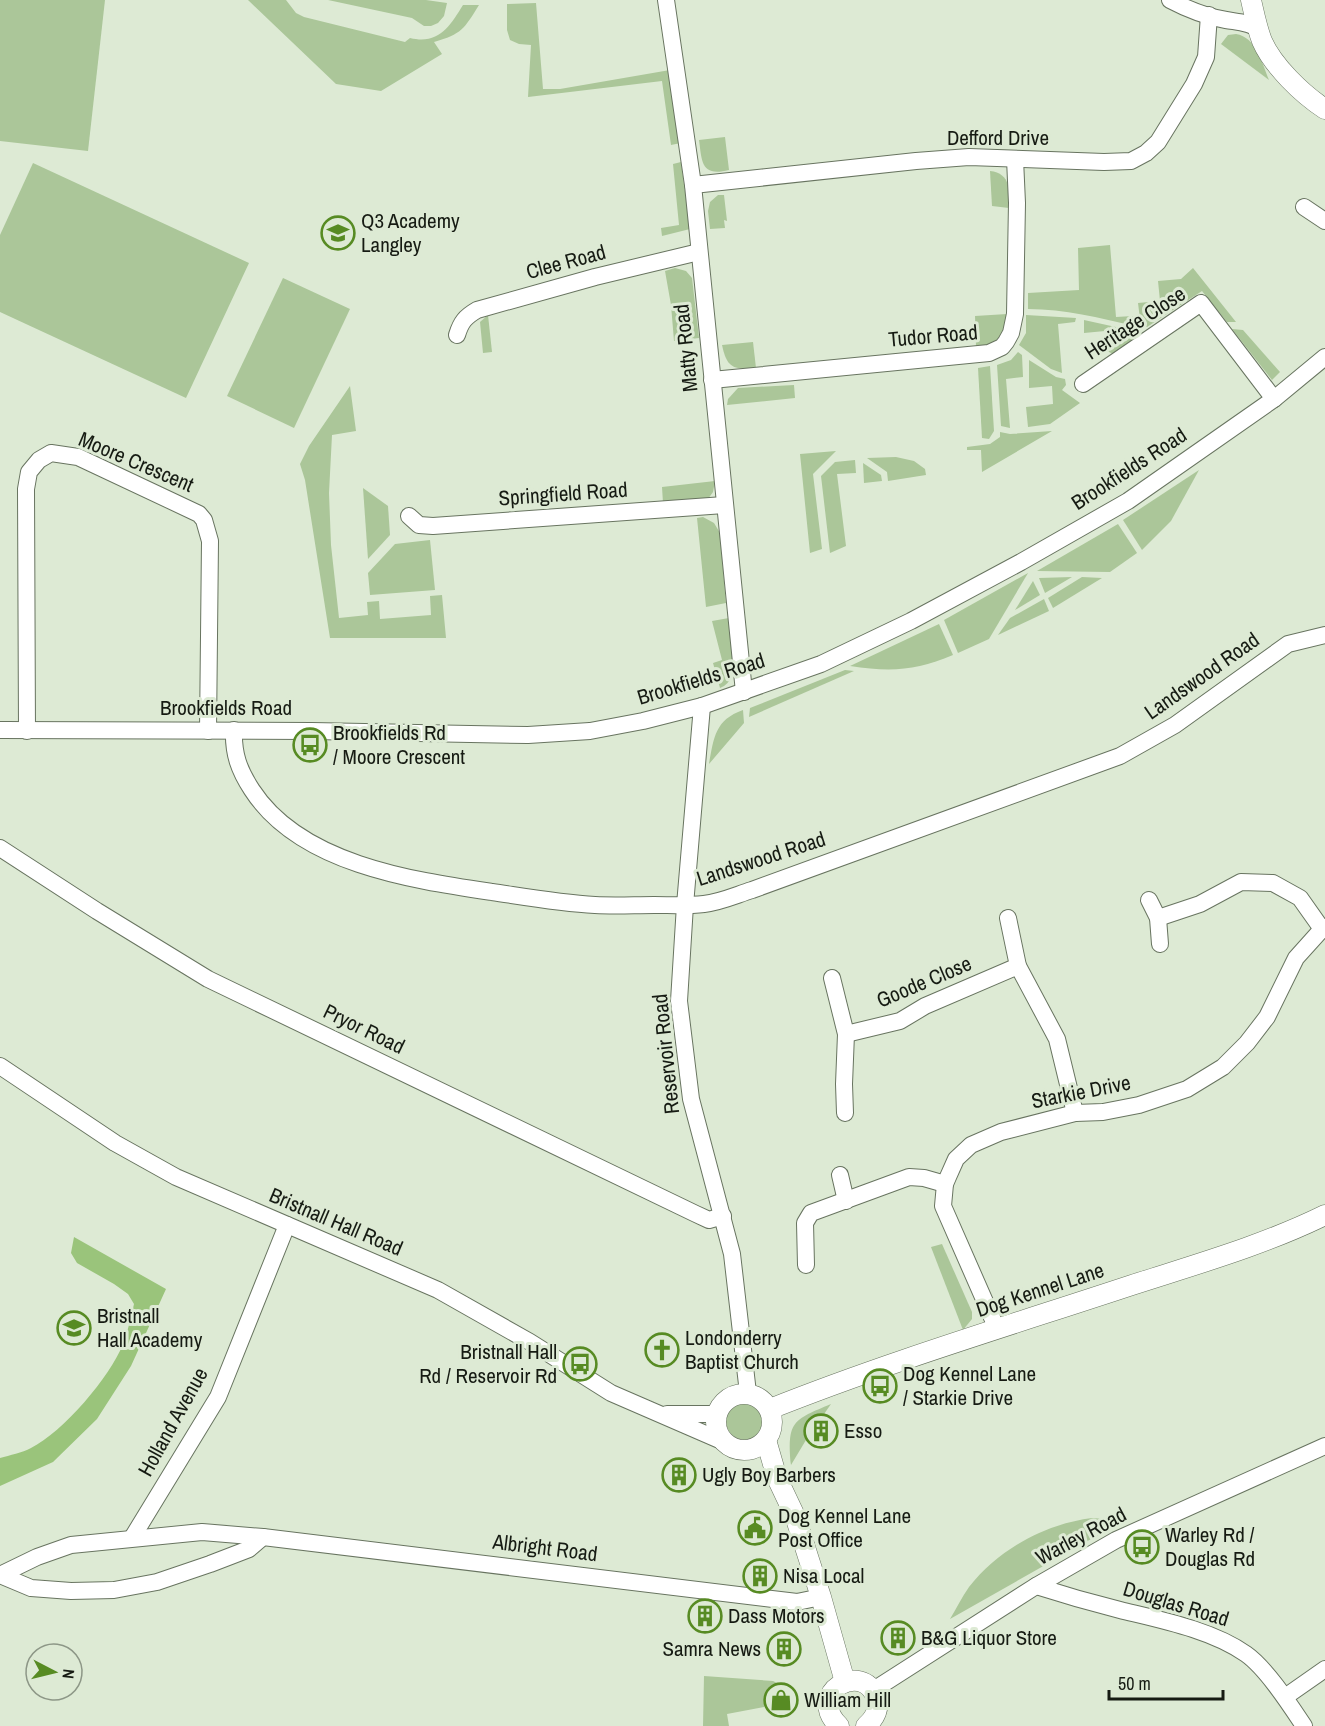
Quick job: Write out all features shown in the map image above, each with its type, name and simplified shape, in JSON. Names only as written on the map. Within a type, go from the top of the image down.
[{"type":"main road","points":[[1252,11],[1263,42],[1283,71],[1303,94],[1325,109]]},
{"type":"main road","name":"Dog Kennel Lane","points":[[770,1409],[996,1329],[1242,1249],[1298,1229],[1325,1215]]},
{"type":"main road","points":[[726,1444],[741,1450],[755,1448],[766,1440],[773,1423],[770,1409],[760,1398],[748,1393],[729,1398],[721,1405],[716,1425],[719,1435],[726,1444],[777,1478]]},
{"type":"main road","points":[[766,1440],[777,1478],[795,1516],[845,1682]]},
{"type":"main road","points":[[828,1721],[829,1700],[833,1690],[850,1681],[861,1682],[872,1691],[878,1702],[874,1724]]},
{"type":"street","name":"Matty Road","points":[[666,0],[693,185],[744,692]]},
{"type":"street","points":[[1170,0],[1184,7],[1209,15],[1225,20],[1248,23],[1252,11],[1240,7],[1209,15]]},
{"type":"street","name":"Defford Drive","points":[[693,185],[916,161],[969,158],[1131,161],[1146,153],[1158,142],[1201,69],[1208,40],[1209,15]]},
{"type":"street","name":"Tudor Road","points":[[712,380],[989,353],[1002,347],[1011,333],[1015,314],[1017,203],[1015,159]]},
{"type":"street","points":[[1304,207],[1325,221]]},
{"type":"street","name":"Clee Road","points":[[457,335],[461,322],[477,310],[595,277],[699,252]]},
{"type":"street","name":"Heritage Close","points":[[1083,384],[1200,303],[1274,399]]},
{"type":"street","name":"Brookfields Road","points":[[0,730],[234,730],[528,735],[590,731],[702,706],[821,664],[911,621],[1021,562],[1128,501],[1274,399],[1325,357]]},
{"type":"street","name":"Moore Crescent","points":[[27,730],[26,489],[29,472],[39,460],[51,453],[78,456],[199,514],[204,520],[210,541],[208,731]]},
{"type":"street","name":"Springfield Road","points":[[409,516],[419,525],[433,526],[724,505]]},
{"type":"street","name":"Landswood Road","points":[[234,730],[234,752],[238,766],[266,807],[312,843],[353,862],[448,885],[556,901],[616,906],[685,905],[724,900],[1120,756],[1175,725],[1288,644],[1325,635]]},
{"type":"street","name":"Reservoir Road","points":[[702,706],[679,1001],[684,1054],[699,1133],[732,1254],[748,1393]]},
{"type":"street","name":"Pryor Road","points":[[0,849],[208,979],[709,1220],[723,1216]]},
{"type":"street","points":[[1158,918],[1200,904],[1241,882],[1273,883],[1300,898],[1323,928]]},
{"type":"street","points":[[1149,900],[1158,918],[1160,944]]},
{"type":"street","points":[[1008,918],[1018,966],[1057,1040],[1075,1113]]},
{"type":"street","name":"Starkie Drive","points":[[996,1329],[943,1206],[945,1184],[956,1159],[971,1145],[1001,1132],[1075,1113],[1103,1112],[1139,1105],[1187,1089],[1223,1067],[1268,1017],[1296,958],[1323,928]]},
{"type":"street","name":"Goode Close","points":[[846,1034],[900,1020],[925,1006],[1018,966]]},
{"type":"street","points":[[832,978],[846,1034],[845,1113]]},
{"type":"street","name":"Bristnall Hall Road","points":[[0,1066],[115,1143],[176,1177],[438,1290],[530,1342],[611,1393],[726,1444]]},
{"type":"street","points":[[840,1175],[846,1201]]},
{"type":"street","points":[[806,1266],[805,1223],[811,1213],[909,1177],[924,1178],[945,1184]]},
{"type":"street","name":"Holland Avenue","points":[[132,1538],[218,1396],[287,1225]]},
{"type":"street","name":"Bristnall Hall Road","points":[[658,1414],[717,1414]]},
{"type":"street","name":"Warley Road","points":[[872,1691],[1036,1586],[1116,1540],[1325,1446]]},
{"type":"street","name":"Albright Road","points":[[0,1575],[37,1557],[70,1545],[202,1532],[263,1537],[797,1602],[821,1597]]},
{"type":"street","name":"Albright Road","points":[[0,1575],[31,1588],[70,1591],[114,1590],[157,1582],[210,1564],[249,1549],[263,1537]]},
{"type":"street","name":"Douglas Road","points":[[1036,1586],[1226,1641],[1248,1656],[1285,1697],[1304,1726]]},
{"type":"street","points":[[1285,1697],[1325,1669]]},
{"type":"green space","points":[[0,0],[105,0],[88,151],[0,141]]},
{"type":"green space","points":[[248,0],[286,0],[296,13],[304,17],[405,42],[410,38],[429,39],[436,36],[448,27],[463,5],[479,5],[461,30],[434,42],[442,54],[381,91],[336,84]]},
{"type":"green space","points":[[328,0],[426,0],[447,3],[444,16],[438,23],[424,26],[412,18]]},
{"type":"green space","points":[[536,3],[543,89],[560,89],[670,70],[681,143],[671,145],[662,81],[528,97],[531,45],[519,44],[510,40],[507,30],[507,4]]},
{"type":"green space","points":[[1228,35],[1243,36],[1253,45],[1269,80],[1221,44]]},
{"type":"green space","points":[[725,137],[729,170],[720,172],[708,169],[702,161],[699,140]]},
{"type":"green space","points":[[681,162],[690,229],[662,236],[661,228],[679,225],[673,164]]},
{"type":"green space","points":[[33,163],[249,263],[186,398],[0,312],[0,235]]},
{"type":"green space","points":[[990,171],[1006,179],[1009,190],[1009,208],[992,206]]},
{"type":"green space","points":[[718,195],[724,195],[727,221],[724,220],[725,228],[710,229],[708,211],[710,202]]},
{"type":"green space","points":[[1110,245],[1116,317],[1133,316],[1135,326],[1069,312],[1028,309],[1028,293],[1079,290],[1078,248]]},
{"type":"green space","points":[[675,268],[686,271],[692,278],[699,338],[674,341],[665,271]]},
{"type":"green space","points":[[1193,268],[1236,322],[1227,322],[1202,291],[1147,327],[1141,327],[1138,303],[1160,301],[1158,281],[1181,279]]},
{"type":"green space","points":[[283,278],[350,309],[294,428],[227,396]]},
{"type":"green space","points":[[1007,314],[1002,336],[994,345],[976,346],[975,316]]},
{"type":"green space","points":[[488,315],[492,352],[483,353],[480,322]]},
{"type":"green space","points":[[1026,315],[1076,318],[1075,322],[1058,324],[1062,373],[1051,369],[1019,345],[1026,333]]},
{"type":"green space","points":[[1084,320],[1143,333],[1113,354],[1107,351],[1105,331],[1084,333]]},
{"type":"green space","points":[[1232,329],[1243,330],[1280,372],[1272,380]]},
{"type":"green space","points":[[753,342],[756,368],[736,368],[726,359],[722,345]]},
{"type":"green space","points":[[1018,352],[1022,355],[1023,377],[1006,379],[1010,428],[1001,426],[997,365],[1011,360]]},
{"type":"green space","points":[[1029,360],[1056,377],[1065,379],[1066,385],[1062,390],[1080,403],[1050,424],[1028,427],[1026,407],[1053,404],[1052,386],[1029,388]]},
{"type":"green space","points":[[990,366],[994,431],[989,439],[982,438],[978,368]]},
{"type":"green space","points":[[794,385],[795,398],[727,405],[728,399],[738,388]]},
{"type":"green space","points":[[350,386],[356,431],[332,435],[329,493],[331,545],[339,618],[368,615],[367,602],[379,601],[380,619],[431,615],[430,596],[442,595],[446,638],[330,638],[305,480],[300,464],[309,446]]},
{"type":"green space","points":[[1052,431],[982,472],[981,450],[967,450],[967,447],[990,444],[1000,437],[1000,432],[1010,434]]},
{"type":"green space","points":[[836,451],[813,474],[822,549],[810,553],[800,454]]},
{"type":"green space","points":[[896,457],[914,461],[925,469],[926,475],[888,481],[887,472],[867,458]]},
{"type":"green space","points":[[855,460],[856,473],[837,474],[846,546],[830,553],[821,476],[835,462]]},
{"type":"green space","points":[[863,463],[881,475],[882,481],[864,483]]},
{"type":"green space","points":[[1199,470],[1171,521],[1142,550],[1123,520]]},
{"type":"green space","points":[[715,481],[713,492],[708,499],[663,503],[662,487]]},
{"type":"green space","points":[[363,488],[388,506],[390,535],[368,559]]},
{"type":"green space","points":[[703,517],[714,523],[720,533],[726,603],[706,607],[697,518]]},
{"type":"green space","points":[[1118,524],[1137,553],[1110,572],[1037,571]]},
{"type":"green space","points":[[430,540],[435,590],[370,595],[368,573],[395,544]]},
{"type":"green space","points":[[1028,573],[989,639],[958,653],[944,620]]},
{"type":"green space","points":[[1072,577],[1045,593],[1039,578]]},
{"type":"green space","points":[[1082,577],[1102,578],[1053,608],[1048,598]]},
{"type":"green space","points":[[1033,581],[1040,595],[1015,610]]},
{"type":"green space","points":[[1044,599],[1049,611],[998,635],[1010,618]]},
{"type":"green space","points":[[729,618],[734,667],[732,676],[720,688],[713,663],[722,660],[712,621]]},
{"type":"green space","points":[[939,624],[953,655],[903,669],[850,666]]},
{"type":"green space","points":[[845,670],[854,671],[749,717],[750,708]]},
{"type":"green space","points":[[743,710],[744,723],[709,764],[717,731],[721,724]]},
{"type":"green space","points":[[74,1237],[166,1289],[131,1366],[97,1419],[53,1462],[0,1486],[0,1458],[31,1448],[71,1417],[108,1372],[126,1334],[134,1304],[128,1294],[77,1263],[71,1253]]},
{"type":"green space","points":[[942,1244],[972,1312],[972,1319],[963,1330],[931,1247]]},
{"type":"green space","points":[[745,1402],[759,1407],[764,1421],[759,1435],[745,1440],[731,1435],[726,1421],[731,1407]]},
{"type":"green space","points":[[831,1404],[791,1465],[790,1439],[795,1424],[808,1414]]},
{"type":"green space","points":[[1092,1518],[1128,1521],[1100,1534],[950,1619],[969,1587],[981,1573],[1009,1550],[1040,1532]]},
{"type":"green space","points":[[704,1676],[777,1683],[764,1707],[727,1714],[729,1726],[703,1726]]},
{"type":"place","name":"Q3 Academy Langley","points":[[338,233]]},
{"type":"place","name":"Brookfields Rd / Moore Crescent","points":[[310,745]]},
{"type":"place","name":"Bristnall Hall Academy","points":[[74,1328]]},
{"type":"place","name":"Londonderry Baptist Church","points":[[662,1350]]},
{"type":"place","name":"Bristnall Hall Rd / Reservoir Rd","points":[[580,1364]]},
{"type":"place","name":"Dog Kennel Lane / Starkie Drive","points":[[880,1386]]},
{"type":"place","name":"Esso","points":[[821,1431]]},
{"type":"place","name":"Ugly Boy Barbers","points":[[679,1475]]},
{"type":"place","name":"Dog Kennel Lane Post Office","points":[[755,1528]]},
{"type":"place","name":"Warley Rd / Douglas Rd","points":[[1142,1547]]},
{"type":"place","name":"Nisa Local","points":[[760,1576]]},
{"type":"place","name":"Dass Motors","points":[[705,1616]]},
{"type":"place","name":"B&G Liquor Store","points":[[898,1638]]},
{"type":"place","name":"Samra News","points":[[784,1649]]},
{"type":"place","name":"William Hill","points":[[781,1700]]}]
